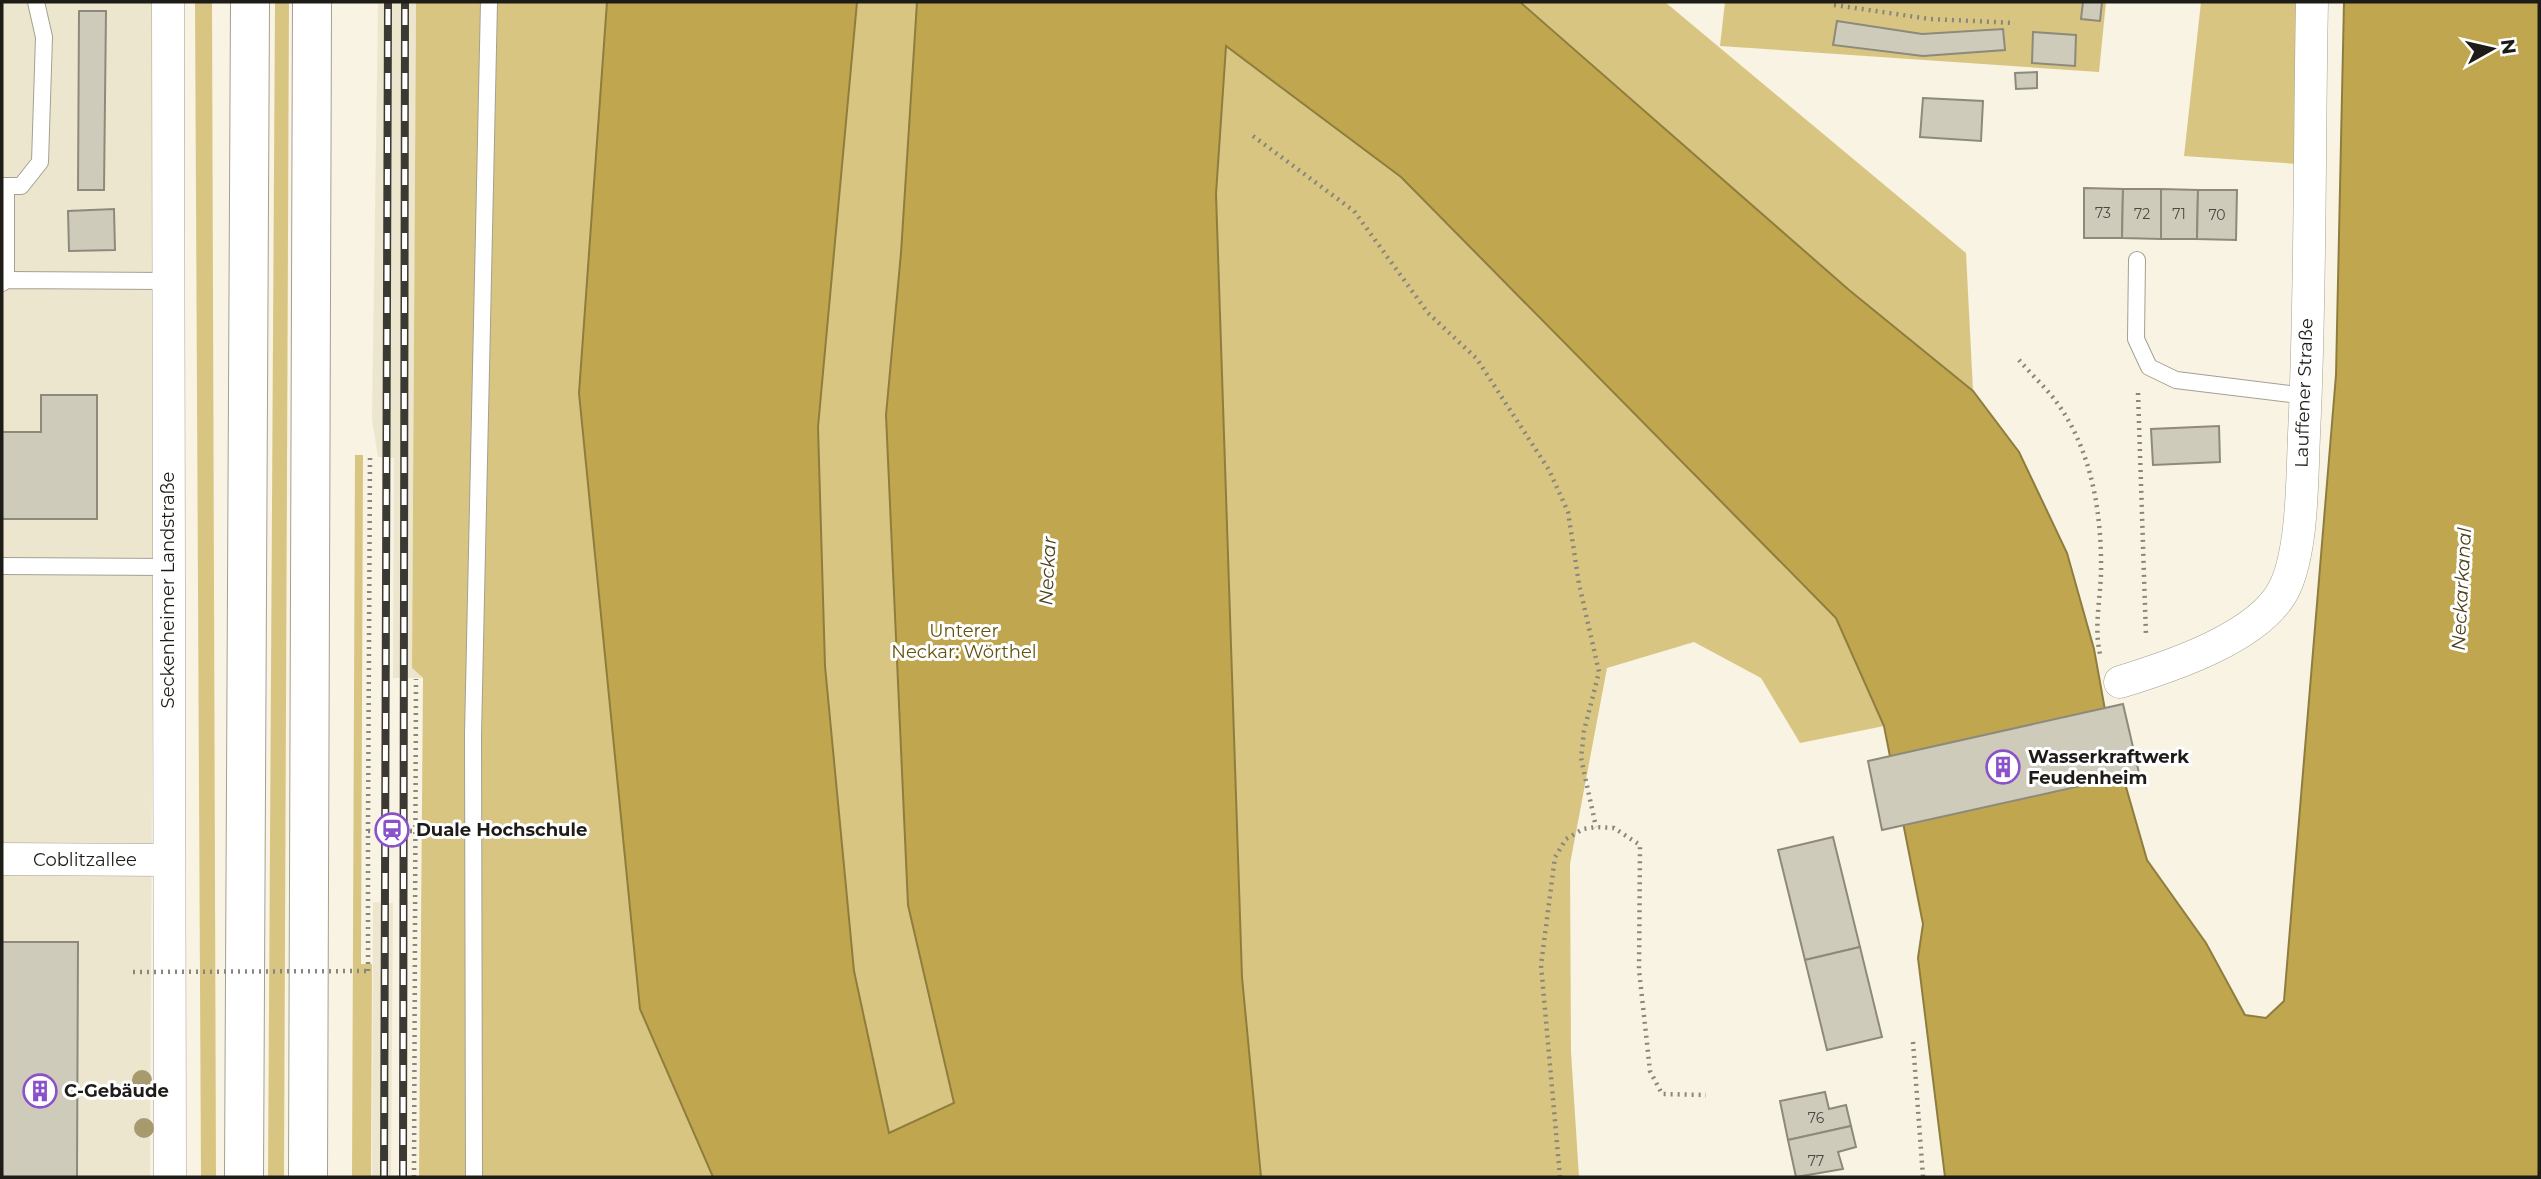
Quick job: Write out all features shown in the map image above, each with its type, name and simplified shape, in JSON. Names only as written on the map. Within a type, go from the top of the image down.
[{"type":"main road","points":[[244,1177],[250,2]]},
{"type":"main road","points":[[308,1177],[312,2]]},
{"type":"street","name":"Seckenheimer Landstraße","points":[[168,2],[170,1177]]},
{"type":"street","name":"Lauffener Straße","points":[[2111,671],[2204,652],[2254,624],[2285,588],[2296,540],[2305,397],[2312,2]]},
{"type":"street","name":"Coblitzallee","points":[[2,859],[168,860]]},
{"type":"lane","points":[[36,2],[44,37],[40,162],[21,186],[4,186],[4,281],[167,281]]},
{"type":"lane","points":[[474,1177],[473,721],[489,2]]},
{"type":"lane","points":[[2137,260],[2136,339],[2149,368],[2176,380],[2305,397]]},
{"type":"lane","points":[[2,566],[169,567]]},
{"type":"path","points":[[1835,5],[1930,19],[2015,23]]},
{"type":"path","points":[[1252,136],[1353,211],[1428,313],[1477,359],[1549,470],[1568,512],[1579,584],[1599,672],[1584,731],[1581,758],[1595,827]]},
{"type":"path","points":[[2136,339],[2146,640]]},
{"type":"path","points":[[2019,360],[2056,401],[2083,451],[2098,507],[2101,574],[2096,617],[2111,671]]},
{"type":"path","points":[[133,972],[368,971],[370,456]]},
{"type":"path","points":[[414,1177],[416,679]]},
{"type":"path","points":[[1560,1177],[1541,965],[1555,857],[1566,839],[1583,829],[1614,828],[1640,845],[1639,970],[1650,1071],[1662,1094],[1706,1095]]},
{"type":"path","points":[[368,831],[415,831]]},
{"type":"path","points":[[1913,1042],[1923,1177]]},
{"type":"shaded area","points":[[2,2],[156,2],[150,1177],[2,1177]]},
{"type":"shaded area","points":[[378,2],[416,2],[412,668],[423,678],[393,678],[394,458],[378,457],[372,420]]},
{"type":"shaded area","points":[[373,902],[393,903],[391,1177],[372,1177]]},
{"type":"green space","points":[[195,2],[212,2],[216,1177],[201,1177]]},
{"type":"green space","points":[[275,2],[289,2],[284,1177],[268,1177]]},
{"type":"green space","name":"Unterer Neckar: Wörthel","points":[[416,2],[1157,2],[1225,46],[1401,177],[1836,618],[1884,726],[1800,743],[1761,678],[1694,642],[1607,668],[1570,864],[1571,1052],[1579,1177],[419,1177],[423,678],[412,668]]},
{"type":"green space","points":[[1520,2],[1665,2],[1966,253],[1973,391],[1849,290]]},
{"type":"green space","points":[[1725,2],[2106,2],[2099,72],[1720,46]]},
{"type":"green space","points":[[2201,2],[2301,2],[2297,164],[2184,156]]},
{"type":"green space","points":[[355,455],[363,455],[361,964],[372,964],[371,1177],[352,1177]]},
{"type":"water","points":[[607,2],[857,2],[818,427],[825,666],[854,971],[889,1133],[954,1103],[908,905],[886,415],[901,253],[917,2],[1520,2],[1849,290],[1973,391],[2019,452],[2067,553],[2094,649],[2107,721],[2147,860],[2206,943],[2245,1015],[2266,1018],[2284,1001],[2336,375],[2344,2],[2539,2],[2539,1177],[1945,1177],[1918,958],[1923,924],[1884,726],[1836,618],[1401,177],[1226,46],[1216,194],[1242,977],[1261,1177],[713,1177],[640,1009],[579,393]]},
{"type":"building","points":[[2083,2],[2102,2],[2100,21],[2081,19]]},
{"type":"building","points":[[79,11],[106,11],[104,190],[78,190]]},
{"type":"building","points":[[1837,21],[1922,34],[2003,29],[2005,50],[1923,56],[1833,45]]},
{"type":"building","points":[[2033,32],[2076,35],[2075,66],[2032,63]]},
{"type":"building","points":[[2037,72],[2037,88],[2016,89],[2015,73]]},
{"type":"building","points":[[1923,98],[1983,101],[1981,141],[1920,137]]},
{"type":"building","points":[[2084,188],[2123,189],[2122,238],[2084,238]]},
{"type":"building","points":[[2123,189],[2161,189],[2161,239],[2122,238]]},
{"type":"building","points":[[2161,189],[2198,190],[2197,239],[2161,239]]},
{"type":"building","points":[[2198,190],[2237,190],[2236,240],[2197,239]]},
{"type":"building","points":[[114,209],[115,250],[69,251],[68,211]]},
{"type":"building","points":[[41,395],[97,395],[97,519],[2,519],[2,432],[41,432]]},
{"type":"building","points":[[2219,426],[2220,462],[2153,465],[2151,429]]},
{"type":"building","name":"Wasserkraftwerk Feudenheim","points":[[2123,704],[2139,773],[1882,830],[1868,761]]},
{"type":"building","points":[[1833,837],[1860,947],[1805,960],[1778,850]]},
{"type":"building","name":"C-Gebäude","points":[[2,942],[78,942],[77,1177],[2,1177]]},
{"type":"building","points":[[1860,947],[1882,1037],[1827,1050],[1805,960]]},
{"type":"building","points":[[1825,1092],[1829,1109],[1846,1105],[1851,1126],[1788,1140],[1780,1101]]},
{"type":"building","points":[[1851,1126],[1856,1147],[1838,1152],[1843,1169],[1796,1177],[1788,1140]]},
{"type":"railway","points":[[384,1177],[388,2]]},
{"type":"railway","points":[[403,1177],[405,2]]},
{"type":"place","name":"Wasserkraftwerk Feudenheim","points":[[2003,767]]},
{"type":"place","name":"Duale Hochschule","points":[[392,830]]},
{"type":"place","name":"C-Gebäude","points":[[40,1091]]},
{"type":"water label","name":"Neckar","points":[[1047,571]]},
{"type":"water label","name":"Neckarkanal","points":[[2461,589]]}]
